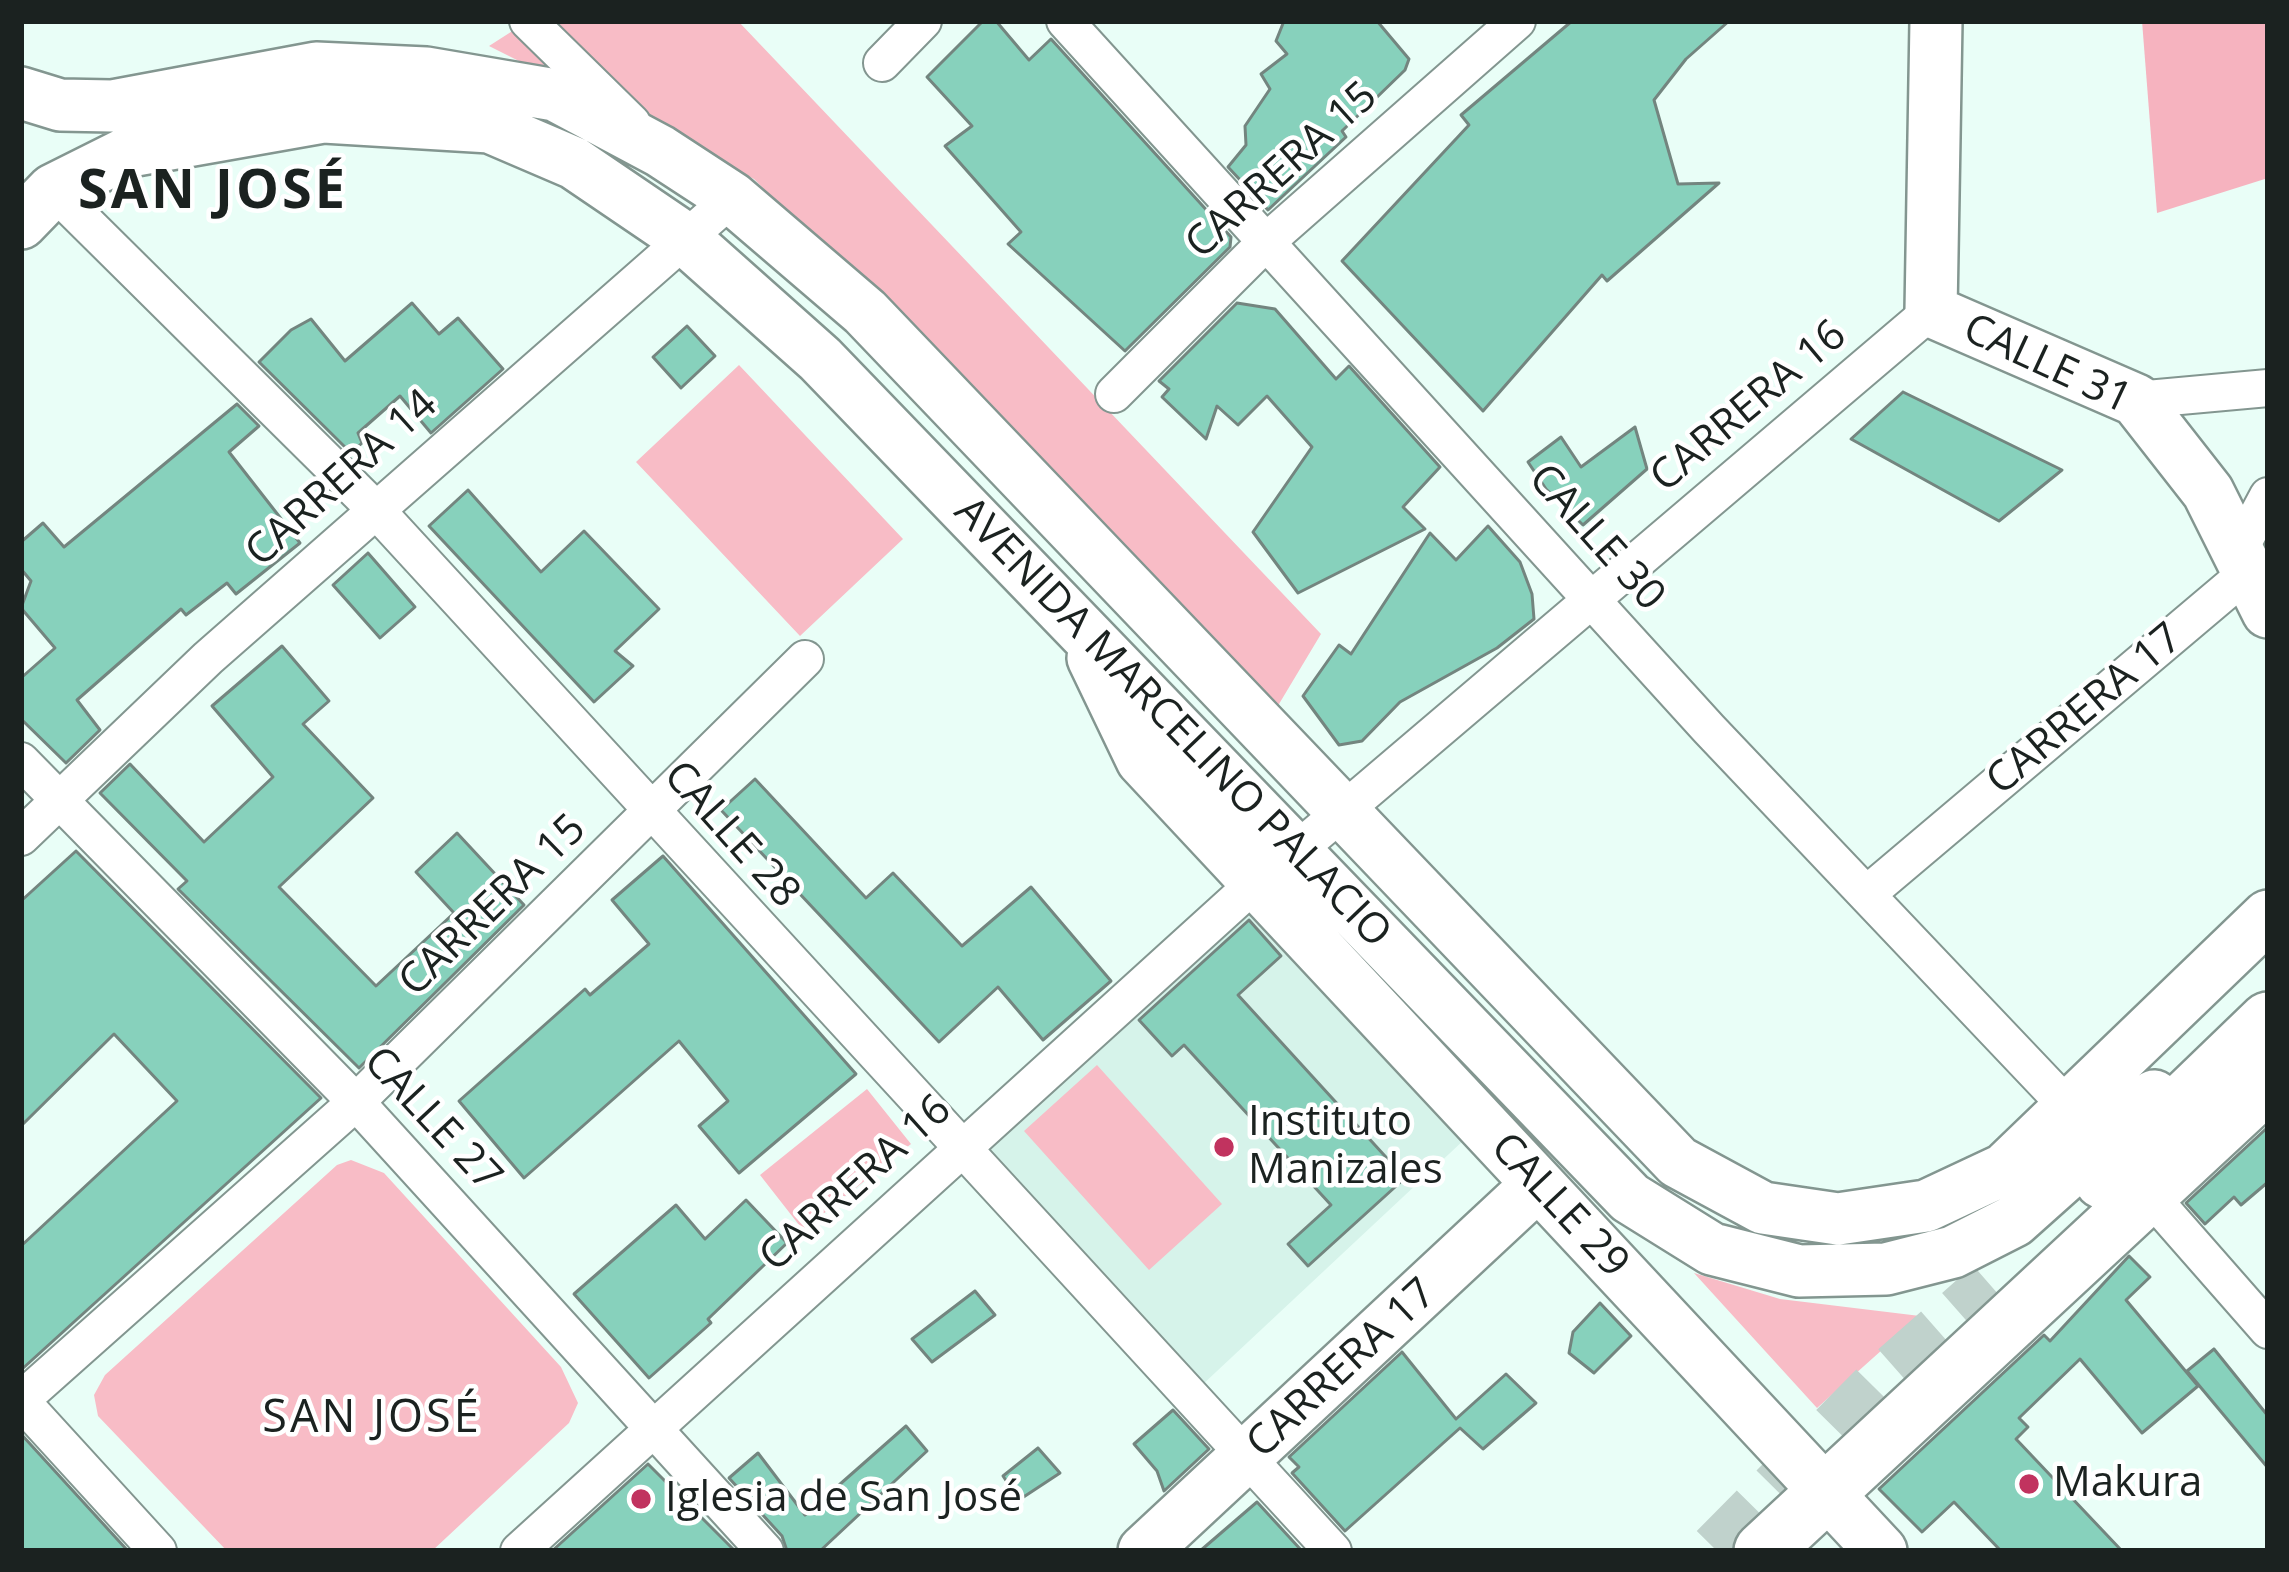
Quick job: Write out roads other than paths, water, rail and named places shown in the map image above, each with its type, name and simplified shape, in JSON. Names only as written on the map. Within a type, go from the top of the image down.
[{"type":"main road","name":"CALLE 31","points":[[1936,21],[1931,311],[2136,400],[2208,492],[2251,580]]},
{"type":"main road","name":"AVENIDA MARCELINO PALACIO","points":[[21,93],[60,105],[112,106],[316,68],[426,73],[555,95],[660,151],[732,198],[865,312],[1678,1162],[1762,1208],[1838,1219],[1927,1206],[2005,1169],[2268,916]]},
{"type":"main road","name":"AVENIDA MARCELINO PALACIO","points":[[37,206],[131,151],[324,117],[490,127],[574,163],[683,237],[820,359],[1630,1198],[1712,1249],[1799,1271],[1886,1269],[1952,1252],[2014,1221],[2268,997]]},
{"type":"main road","name":"CALLE 29","points":[[1078,625],[1142,760],[1881,1551]]},
{"type":"main road","points":[[1992,1287],[2268,1021]]},
{"type":"main road","points":[[1763,1551],[2268,1082]]},
{"type":"main road","name":"CARRERA 17","points":[[1144,1551],[1538,1184]]},
{"type":"street","points":[[528,21],[660,151]]},
{"type":"street","points":[[882,63],[923,21]]},
{"type":"street","name":"CALLE 30","points":[[1065,21],[1592,600],[2069,1108]]},
{"type":"street","name":"CARRERA 15","points":[[1114,394],[1266,242],[1517,21]]},
{"type":"street","name":"CARRERA 14","points":[[21,837],[208,658],[732,198]]},
{"type":"street","name":"CALLE 28","points":[[37,206],[376,510],[959,1151],[1333,1551]]},
{"type":"street","name":"CARRERA 16","points":[[1296,851],[1931,311]]},
{"type":"street","points":[[2136,400],[2268,388]]},
{"type":"street","points":[[2251,580],[2268,496]]},
{"type":"street","name":"CARRERA 17","points":[[1867,894],[2251,580]]},
{"type":"street","name":"CARRERA 15","points":[[21,1401],[356,1102],[805,659]]},
{"type":"street","name":"CALLE 27","points":[[21,761],[58,804],[356,1102],[764,1551]]},
{"type":"street","name":"CARRERA 16","points":[[519,1551],[1254,884]]},
{"type":"street","points":[[2146,1191],[2268,1330]]},
{"type":"street","points":[[21,1401],[158,1551]]},
{"type":"tunnel","points":[[1717,1551],[1883,1383],[1992,1287]]},
{"type":"place","name":"Instituto Manizales","points":[[1224,1147]]},
{"type":"place","name":"Makura","points":[[2029,1484]]},
{"type":"place","name":"Iglesia de San José","points":[[641,1499]]},
{"type":"district","name":"SAN JOSÉ","points":[[213,193]]},
{"type":"district","name":"SAN JOSÉ","points":[[372,1419]]}]
